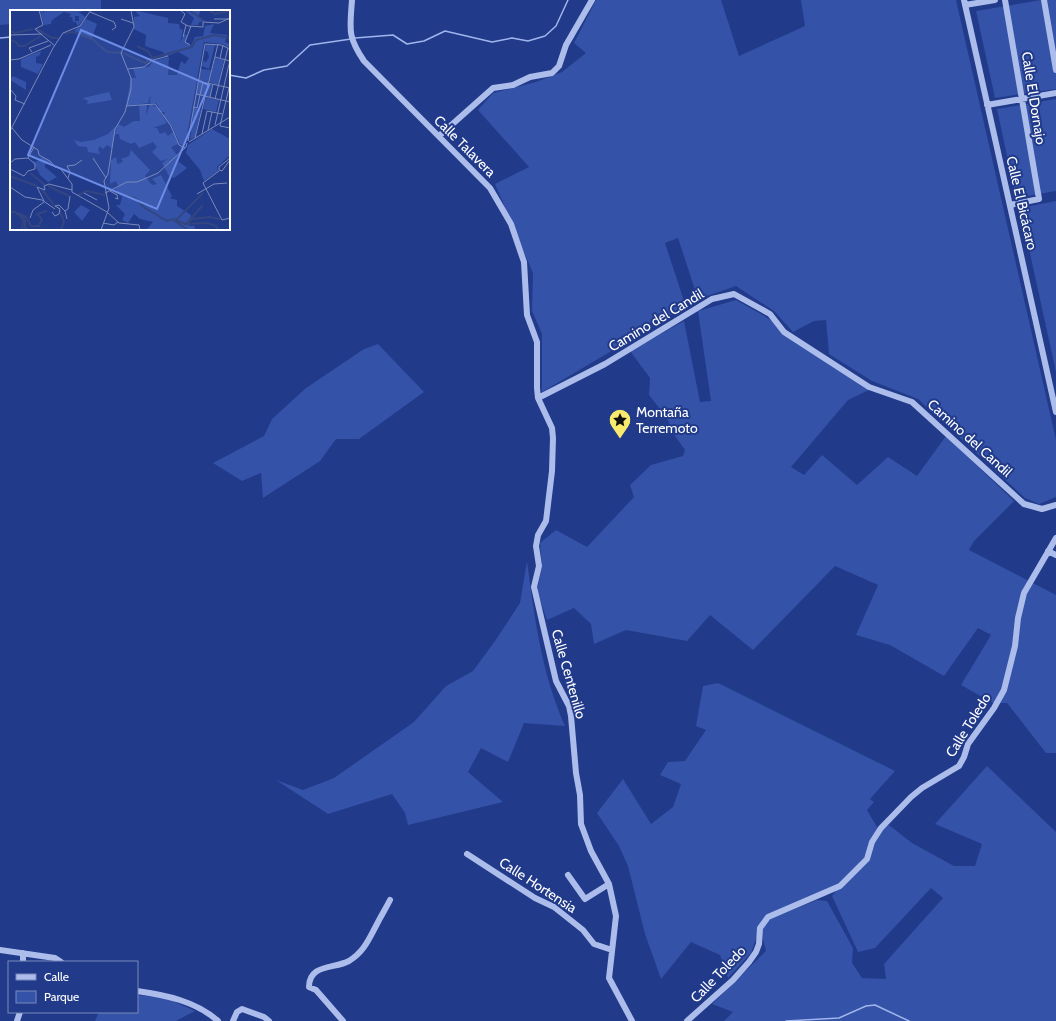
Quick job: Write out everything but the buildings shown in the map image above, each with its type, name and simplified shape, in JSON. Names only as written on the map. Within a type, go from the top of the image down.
[{"type":"street","name":"Calle Talavera","points":[[352,0],[349,33],[354,46],[364,61],[490,188],[511,224],[524,262],[527,315],[537,342],[536,364],[538,398]]},
{"type":"street","points":[[439,136],[493,88],[513,85],[530,77],[552,73],[559,66],[566,45],[592,0]]},
{"type":"street","points":[[964,2],[995,0]]},
{"type":"street","name":"Calle El Dornajo","points":[[1005,0],[1039,199],[1010,205]]},
{"type":"street","points":[[1044,0],[1056,70]]},
{"type":"street","name":"Calle El Bicácaro","points":[[964,2],[1056,412]]},
{"type":"street","points":[[987,105],[1056,94]]},
{"type":"street","name":"Camino del Candil","points":[[538,398],[605,364],[712,299],[734,294],[770,314],[784,332],[869,387],[912,402],[1024,504],[1042,509],[1056,505]]},
{"type":"street","name":"Calle Centenillo","points":[[538,398],[552,428],[552,471],[546,521],[538,535],[536,546],[539,566],[534,587],[556,681],[571,716],[576,773],[580,795],[581,824],[591,851],[609,884],[616,916],[609,978],[632,1021]]},
{"type":"street","name":"Calle Toledo","points":[[687,1021],[733,980],[749,962],[756,952],[759,944],[760,928],[768,917],[840,886],[866,858],[872,842],[881,828],[911,797],[922,788],[959,766],[964,757],[968,744],[994,708],[1004,690],[1015,646],[1018,618],[1024,593],[1056,538]]},
{"type":"street","points":[[1048,551],[1056,555]]},
{"type":"street","name":"Calle Hortensia","points":[[467,854],[535,898],[554,907],[583,930],[594,944],[612,950]]},
{"type":"street","points":[[568,875],[582,898],[585,899],[609,884]]},
{"type":"street","points":[[343,1021],[316,990],[309,988],[309,980],[321,968],[345,962],[361,951],[371,937],[390,900]]},
{"type":"street","points":[[0,950],[55,958],[60,961]]},
{"type":"street","points":[[23,953],[23,961]]},
{"type":"street","points":[[138,991],[176,998],[202,1010],[218,1021]]},
{"type":"street","points":[[233,1021],[237,1012],[242,1009],[264,1017],[269,1021]]},
{"type":"green space","points":[[0,0],[101,0],[101,10],[10,10],[10,24],[0,25]]},
{"type":"green space","points":[[596,0],[721,0],[739,56],[805,26],[801,0],[956,0],[1056,440],[1056,497],[1039,504],[1025,498],[918,399],[872,381],[829,354],[826,320],[814,321],[793,332],[774,311],[736,286],[698,299],[678,238],[665,243],[686,307],[542,392],[542,334],[532,311],[533,273],[495,184],[529,167],[478,110],[493,93],[536,82],[562,72],[586,53],[574,43]]},
{"type":"green space","points":[[1041,0],[1056,0],[1056,89],[995,98],[976,11]]},
{"type":"green space","points":[[1056,99],[1056,191],[1016,198],[997,109]]},
{"type":"green space","points":[[1056,201],[1056,372],[1020,208]]},
{"type":"green space","points":[[736,300],[766,317],[871,389],[848,400],[791,467],[804,475],[822,455],[857,485],[888,457],[917,476],[946,436],[1014,501],[974,541],[969,550],[1056,595],[1056,753],[1046,753],[1007,703],[993,703],[961,685],[991,635],[978,628],[944,676],[890,645],[856,635],[878,585],[835,566],[753,650],[710,615],[687,641],[626,630],[594,644],[591,624],[574,608],[547,620],[537,591],[542,567],[540,543],[556,530],[587,547],[634,497],[630,485],[651,465],[683,456],[685,450],[675,436],[667,418],[649,395],[650,378],[630,351],[684,321],[700,402],[711,401],[698,311]]},
{"type":"green space","points":[[378,344],[424,392],[359,439],[336,439],[320,461],[263,498],[261,473],[242,481],[213,463],[264,436],[272,419],[306,388],[364,349]]},
{"type":"green space","points":[[527,561],[540,645],[550,685],[565,726],[524,723],[508,762],[481,748],[468,772],[503,802],[408,825],[405,813],[392,794],[328,814],[276,780],[303,790],[334,778],[414,722],[446,686],[473,671],[520,603]]},
{"type":"green space","points":[[718,683],[895,771],[870,799],[874,802],[867,810],[877,827],[889,825],[912,843],[954,866],[975,866],[982,844],[935,824],[987,766],[1056,832],[1056,1021],[724,1021],[733,1012],[712,1004],[766,951],[760,928],[751,953],[728,978],[720,955],[691,942],[661,979],[645,934],[628,866],[619,846],[597,813],[623,779],[651,824],[673,807],[681,784],[660,775],[668,762],[685,761],[706,730],[696,726],[703,686]],"holes":[[[839,887],[832,896],[858,952],[875,948],[931,888],[943,898],[884,964],[886,979],[862,978],[852,963],[853,948],[827,901],[817,900],[770,919],[768,917]]]},
{"type":"green space","points":[[138,995],[166,998],[195,1011],[176,1021],[95,1021],[99,1013],[138,1013]]},
{"type":"waterway","points":[[355,38],[393,35],[407,44],[424,41],[445,31],[492,42],[512,38],[528,41],[545,36],[556,26],[568,0]]},
{"type":"waterway","points":[[0,38],[10,37]]},
{"type":"waterway","points":[[230,75],[246,78],[264,70],[287,66],[310,45],[351,39]]},
{"type":"waterway","points":[[786,1021],[839,1018],[866,1006],[875,1005],[909,1021]]},
{"type":"place","name":"Montaña Terremoto","points":[[620,440]]}]
